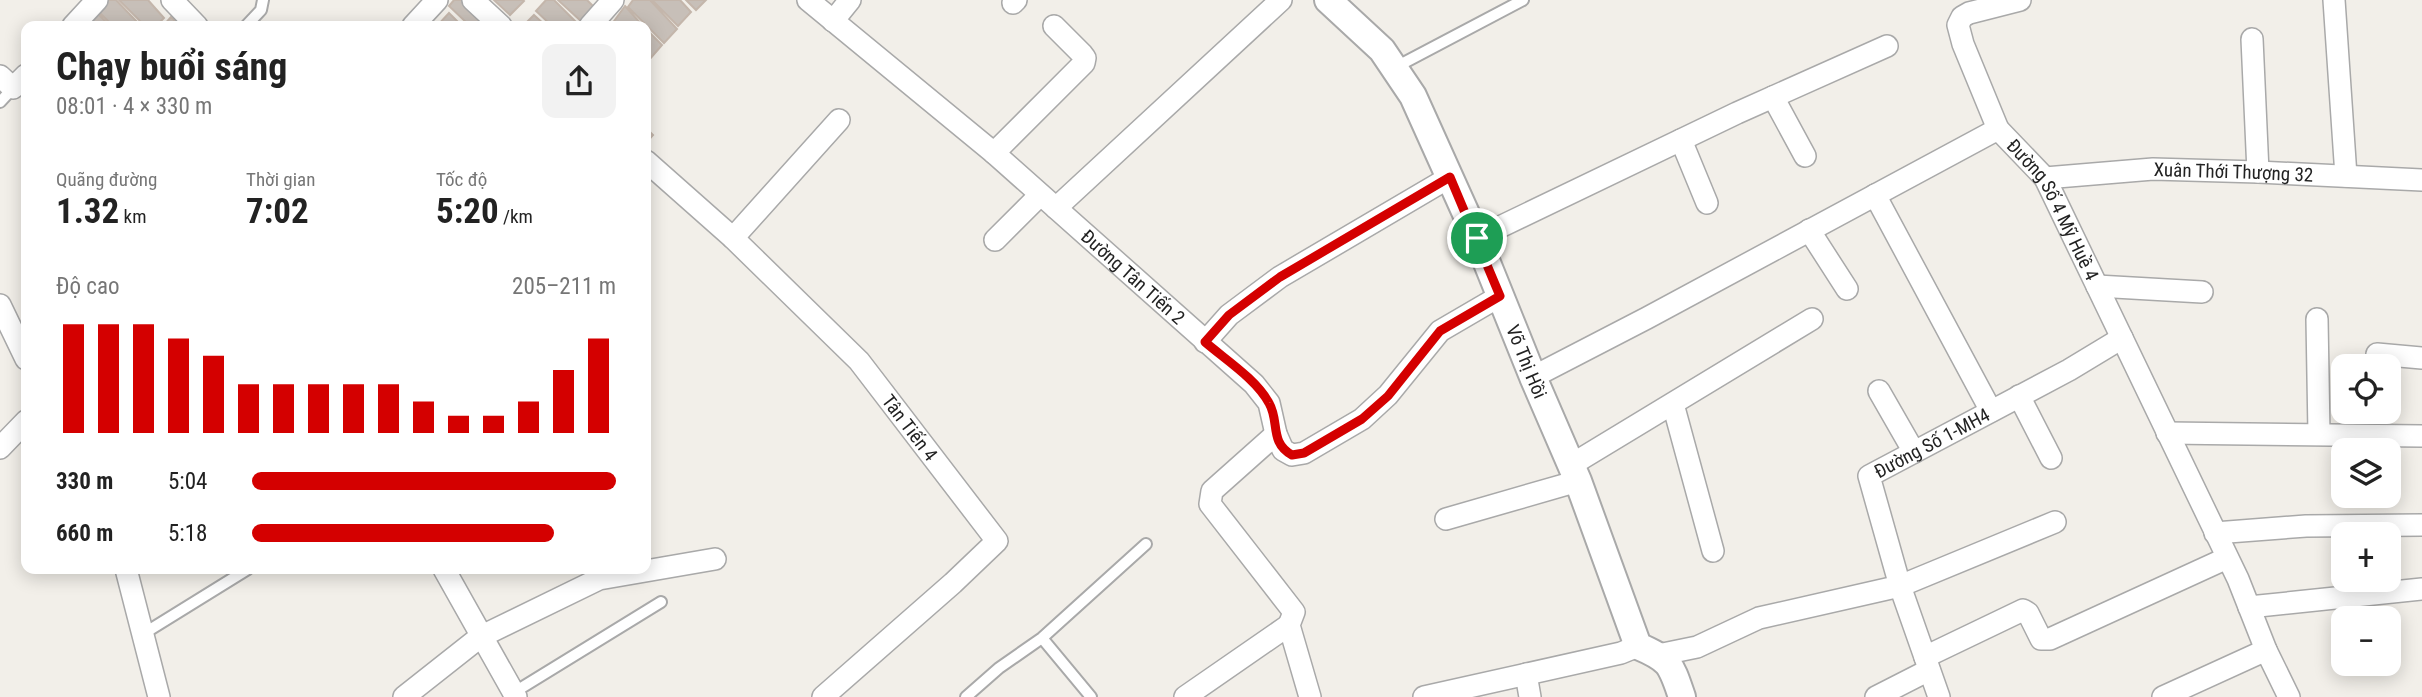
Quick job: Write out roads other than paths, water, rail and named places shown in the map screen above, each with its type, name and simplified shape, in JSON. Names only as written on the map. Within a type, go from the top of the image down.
[{"type":"street","points":[[78,21],[97,0]]},
{"type":"street","points":[[172,0],[192,21]]},
{"type":"street","points":[[418,21],[437,0]]},
{"type":"street","points":[[473,0],[496,21]]},
{"type":"street","points":[[595,21],[614,0]]},
{"type":"street","name":"Đường Tân Tiến 2","points":[[808,0],[994,153],[1254,384],[1269,403],[1276,434]]},
{"type":"street","points":[[833,21],[850,0]]},
{"type":"street","points":[[995,240],[1048,202],[1282,0]]},
{"type":"street","name":"Võ Thị Hồi","points":[[1328,0],[1382,50],[1413,96],[1477,238],[1648,650],[1672,667],[1682,697]]},
{"type":"street","points":[[1998,129],[1963,44],[1958,25],[1962,17],[1969,13],[2020,0]]},
{"type":"street","points":[[2334,0],[2346,176]]},
{"type":"street","points":[[994,153],[1084,63],[1082,54],[1054,26]]},
{"type":"street","points":[[2252,39],[2258,172]]},
{"type":"street","points":[[1477,238],[1681,140],[1887,46]]},
{"type":"street","points":[[1773,97],[1805,156]]},
{"type":"street","points":[[733,238],[839,120]]},
{"type":"street","name":"Đường Số 4 Mỹ Huề 4","points":[[1533,377],[1998,129],[2045,178],[2227,558],[2266,650],[2279,694]]},
{"type":"street","points":[[1681,140],[1707,203]]},
{"type":"street","name":"Tân Tiến 4","points":[[651,165],[733,238],[859,361],[997,541],[823,697]]},
{"type":"street","name":"Xuân Thới Thượng 32","points":[[2045,178],[2153,169],[2422,180]]},
{"type":"street","points":[[1205,342],[1229,315],[1280,277],[1450,177]]},
{"type":"street","points":[[1875,195],[1991,411]]},
{"type":"street","points":[[1809,230],[1847,289]]},
{"type":"street","points":[[2096,286],[2202,292]]},
{"type":"street","points":[[1185,697],[1289,625],[1294,612],[1210,504],[1212,491],[1276,434],[1283,450],[1292,455],[1304,453],[1362,419],[1388,396],[1440,331],[1500,296]]},
{"type":"street","points":[[0,305],[21,349]]},
{"type":"street","points":[[1446,519],[1574,473],[1673,404],[1812,319]]},
{"type":"street","points":[[2317,319],[2319,435]]},
{"type":"street","name":"Đường Số 1-MH4","points":[[1939,697],[1900,586],[1870,476],[2122,338]]},
{"type":"street","points":[[2401,356],[2422,358]]},
{"type":"street","points":[[1879,391],[1914,452]]},
{"type":"street","points":[[2019,396],[2051,458]]},
{"type":"street","points":[[1673,404],[1713,551]]},
{"type":"street","points":[[0,448],[21,426]]},
{"type":"street","points":[[2167,433],[2422,436]]},
{"type":"street","points":[[1424,697],[1621,653],[1697,647],[1759,618],[1900,586],[2055,523]]},
{"type":"street","points":[[2215,533],[2306,526],[2422,525]]},
{"type":"street","points":[[1876,697],[1927,664],[2023,610],[2028,613],[2040,637],[2047,640],[2227,558]]},
{"type":"street","points":[[651,570],[715,559]]},
{"type":"street","points":[[127,574],[159,697]]},
{"type":"street","points":[[447,574],[514,695]]},
{"type":"street","points":[[404,697],[480,637],[599,579],[628,574]]},
{"type":"street","points":[[2249,607],[2422,589]]},
{"type":"street","points":[[1289,625],[1310,697]]},
{"type":"street","points":[[2163,697],[2266,650]]},
{"type":"street","points":[[1526,674],[1530,697]]},
{"type":"lane","points":[[251,21],[261,10],[263,0]]},
{"type":"lane","points":[[1394,68],[1523,0]]},
{"type":"lane","points":[[966,697],[999,668],[1042,638],[1146,544]]},
{"type":"lane","points":[[143,634],[240,574]]},
{"type":"lane","points":[[514,695],[662,602]]},
{"type":"lane","points":[[1042,638],[1091,697]]}]
